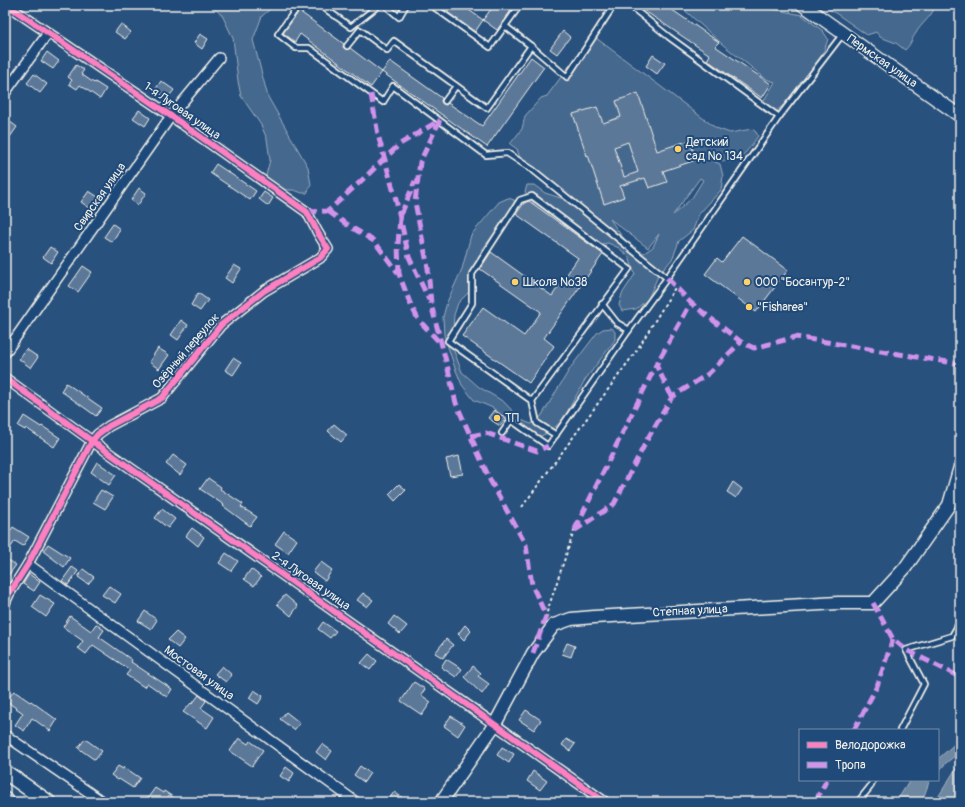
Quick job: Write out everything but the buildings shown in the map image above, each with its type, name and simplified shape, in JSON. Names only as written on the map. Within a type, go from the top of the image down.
[{"type":"main road","points":[[5,772],[48,802]]},
{"type":"street","name":"1-я Луговая улица","points":[[7,5],[171,116],[308,212],[328,249]]},
{"type":"street","name":"Пермская улица","points":[[803,5],[960,116]]},
{"type":"street","points":[[5,93],[48,33]]},
{"type":"street","name":"Свирская улица","points":[[5,354],[171,116],[219,58]]},
{"type":"street","name":"Озёрный переулок","points":[[5,603],[28,564],[92,441],[98,434],[109,426],[162,398],[221,325],[264,291],[320,258],[328,249]]},
{"type":"street","name":"2-я Луговая улица","points":[[5,378],[92,441],[605,802]]},
{"type":"street","name":"Степная улица","points":[[441,802],[495,724],[533,653],[554,626],[571,619],[830,603],[873,603],[905,568],[949,506],[960,467]]},
{"type":"street","name":"Мостовая улица","points":[[28,564],[356,802]]},
{"type":"street","points":[[5,734],[103,802]]},
{"type":"lane","points":[[299,5],[278,34],[296,48],[309,48],[383,102],[393,86],[486,155],[507,153],[533,170],[667,278]]},
{"type":"lane","points":[[320,5],[351,27],[379,5]]},
{"type":"lane","points":[[385,5],[399,17],[406,5]]},
{"type":"lane","points":[[431,5],[490,47],[520,5]]},
{"type":"lane","points":[[505,26],[567,77],[614,5]]},
{"type":"lane","points":[[628,5],[669,37],[779,116]]},
{"type":"lane","points":[[347,46],[360,30],[387,50],[394,41],[487,108],[531,46]]},
{"type":"lane","points":[[502,433],[511,420],[548,446],[779,116],[843,33]]},
{"type":"lane","points":[[334,66],[336,61]]},
{"type":"lane","points":[[445,100],[456,86]]},
{"type":"lane","points":[[435,117],[438,112]]},
{"type":"lane","points":[[532,401],[628,269],[532,196],[520,200],[472,274],[472,302],[448,341],[532,401],[537,423],[556,435]]},
{"type":"lane","points":[[602,304],[617,323],[629,330]]},
{"type":"lane","points":[[901,729],[924,684],[906,650],[952,636],[960,622]]},
{"type":"lane","points":[[858,802],[870,787],[873,781]]},
{"type":"path","points":[[522,507],[637,350],[676,286]]},
{"type":"path","points":[[546,616],[574,531]]},
{"type":"shaded area","points":[[210,5],[275,5],[262,16],[253,40],[268,97],[308,167],[311,185],[307,193],[294,190],[282,190],[268,183],[266,175],[270,160],[267,139],[261,125],[241,96],[233,38],[222,15]]},
{"type":"shaded area","points":[[679,5],[763,5],[773,9],[802,15],[823,31],[828,39],[824,51],[811,75],[786,103],[774,113],[769,114],[763,111],[763,102],[775,82],[766,79],[722,44]]},
{"type":"shaded area","points":[[824,5],[853,5],[858,8],[868,5],[930,5],[934,9],[914,35],[905,50],[896,43],[880,37],[876,32],[867,35]]},
{"type":"shaded area","points":[[592,35],[716,128],[730,133],[752,129],[758,136],[748,150],[735,161],[722,161],[716,157],[713,161],[720,164],[723,176],[721,190],[699,214],[693,230],[679,241],[673,258],[658,276],[648,299],[636,309],[622,311],[619,305],[622,294],[635,274],[629,257],[619,248],[608,243],[602,244],[593,250],[537,208],[525,192],[527,185],[534,185],[545,193],[567,200],[522,164],[517,149],[510,144],[522,129],[525,116],[541,98],[547,96]],"holes":[[[700,178],[703,180],[692,198],[673,215]],[[610,219],[648,248],[659,234],[653,247],[644,253],[634,248],[621,235]]]},
{"type":"shaded area","points":[[508,198],[514,200],[515,206],[482,250],[472,274],[469,292],[458,303],[454,315],[452,346],[462,372],[479,387],[504,402],[521,420],[531,424],[536,422],[542,415],[571,367],[597,333],[603,329],[612,328],[615,332],[615,340],[585,380],[562,421],[548,433],[538,437],[532,437],[524,433],[493,408],[474,400],[462,385],[444,335],[443,317],[447,302],[462,269],[471,235],[499,202]]},
{"type":"shaded area","points":[[960,739],[960,752],[939,771],[939,758]]},
{"type":"shaded area","points":[[960,762],[960,802],[935,802]]},
{"type":"shaded area","points":[[909,781],[930,781],[922,802],[896,802]]},
{"type":"marked path","points":[[371,94],[378,135],[396,200],[409,257],[429,300]]},
{"type":"marked path","points":[[440,120],[420,162],[415,202],[428,268],[431,304],[456,403],[490,480],[526,545],[532,585],[546,616],[533,653]]},
{"type":"marked path","points":[[307,212],[328,211],[400,144],[440,120]]},
{"type":"marked path","points":[[399,274],[398,245],[400,217],[415,181]]},
{"type":"marked path","points":[[328,211],[374,241],[399,274],[418,319],[441,344]]},
{"type":"marked path","points":[[667,278],[691,303],[741,342],[754,348],[796,337],[960,364]]},
{"type":"marked path","points":[[672,397],[656,365],[691,303]]},
{"type":"marked path","points":[[574,531],[614,504],[648,438],[672,397],[708,374],[741,342]]},
{"type":"marked path","points":[[575,529],[656,365]]},
{"type":"marked path","points":[[471,436],[486,433],[537,451],[548,446]]},
{"type":"marked path","points":[[873,603],[893,639],[906,650],[960,677]]},
{"type":"marked path","points":[[855,729],[877,686],[893,639]]},
{"type":"marked path","points":[[816,802],[826,781]]},
{"type":"cycle path","points":[[5,603],[28,564],[92,441],[98,434],[109,426],[162,398],[221,325],[264,291],[320,258],[328,249],[307,212],[171,116],[7,5]]},
{"type":"cycle path","points":[[5,378],[92,441],[605,802]]},
{"type":"place","name":"Детский сад № 134","points":[[678,149]]},
{"type":"place","name":"Школа №38","points":[[515,282]]},
{"type":"place","name":"ООО \"Босантур-2\"","points":[[747,282]]},
{"type":"place","name":"\"Fisharea\"","points":[[749,307]]},
{"type":"place","name":"ТП","points":[[497,418]]}]
